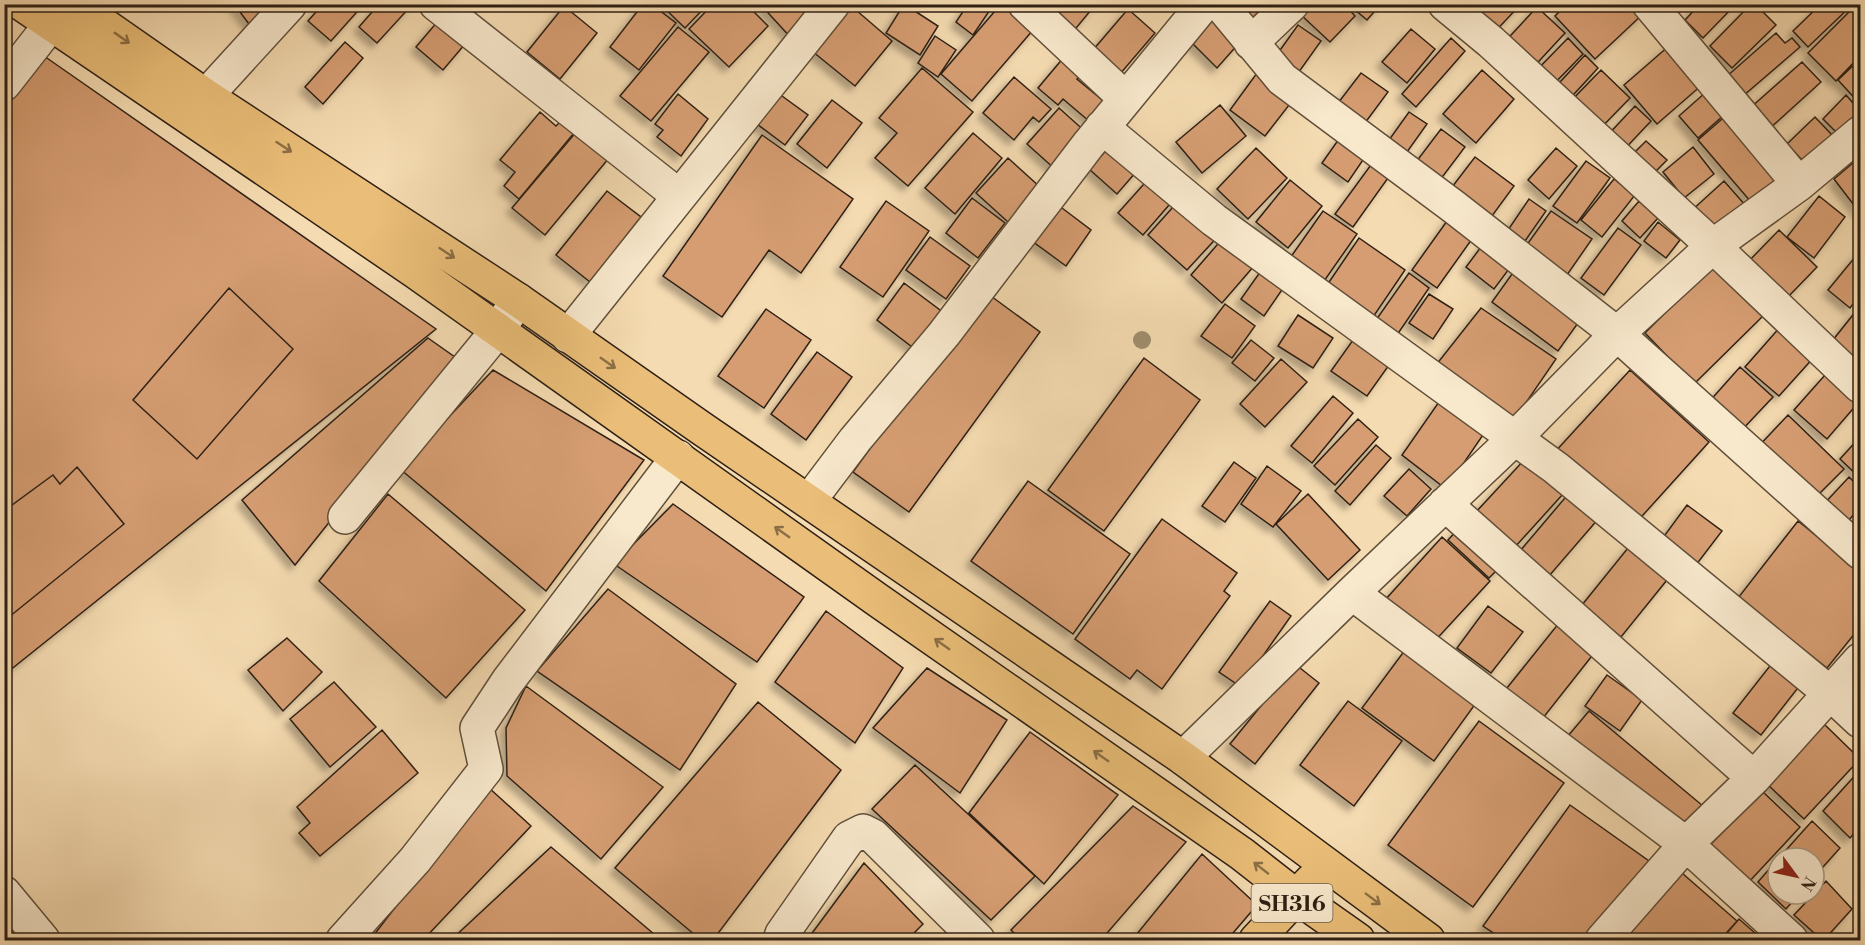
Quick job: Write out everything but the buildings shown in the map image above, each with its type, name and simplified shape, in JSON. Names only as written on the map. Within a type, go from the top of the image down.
[{"type":"main road","points":[[22,4],[62,14],[206,96],[518,300],[1183,758],[1428,940]]},
{"type":"main road","points":[[62,14],[416,272],[1242,854],[1358,940]]},
{"type":"main road","name":"SH316","points":[[1256,940],[1326,864]]},
{"type":"street","points":[[206,96],[290,4]]},
{"type":"street","points":[[436,4],[679,196]]},
{"type":"street","points":[[568,336],[833,4]]},
{"type":"street","points":[[1025,4],[1126,99]]},
{"type":"street","points":[[809,501],[855,440],[944,334],[1102,127],[1204,4]]},
{"type":"street","points":[[1220,4],[1282,79],[1454,207],[1617,334],[1860,552]]},
{"type":"street","points":[[1251,43],[1292,4]]},
{"type":"street","points":[[1445,4],[1491,42],[1713,246],[1860,386]]},
{"type":"street","points":[[1649,4],[1799,184]]},
{"type":"street","points":[[4,84],[62,14]]},
{"type":"street","points":[[1102,127],[1214,220],[1556,468],[1831,694],[1860,721]]},
{"type":"street","points":[[1183,758],[1514,439],[1617,334],[1713,246],[1799,184],[1860,133]]},
{"type":"street","points":[[345,517],[498,330],[518,300]]},
{"type":"street","points":[[343,940],[416,860],[486,769],[477,728],[508,681],[678,457]]},
{"type":"street","points":[[1445,504],[1754,778]]},
{"type":"street","points":[[1352,593],[1686,844],[1791,940]]},
{"type":"street","points":[[1602,940],[1686,844],[1754,778],[1860,660]]},
{"type":"street","points":[[780,940],[849,838],[863,831],[873,836],[978,940]]},
{"type":"street","points":[[4,893],[43,940]]}]
